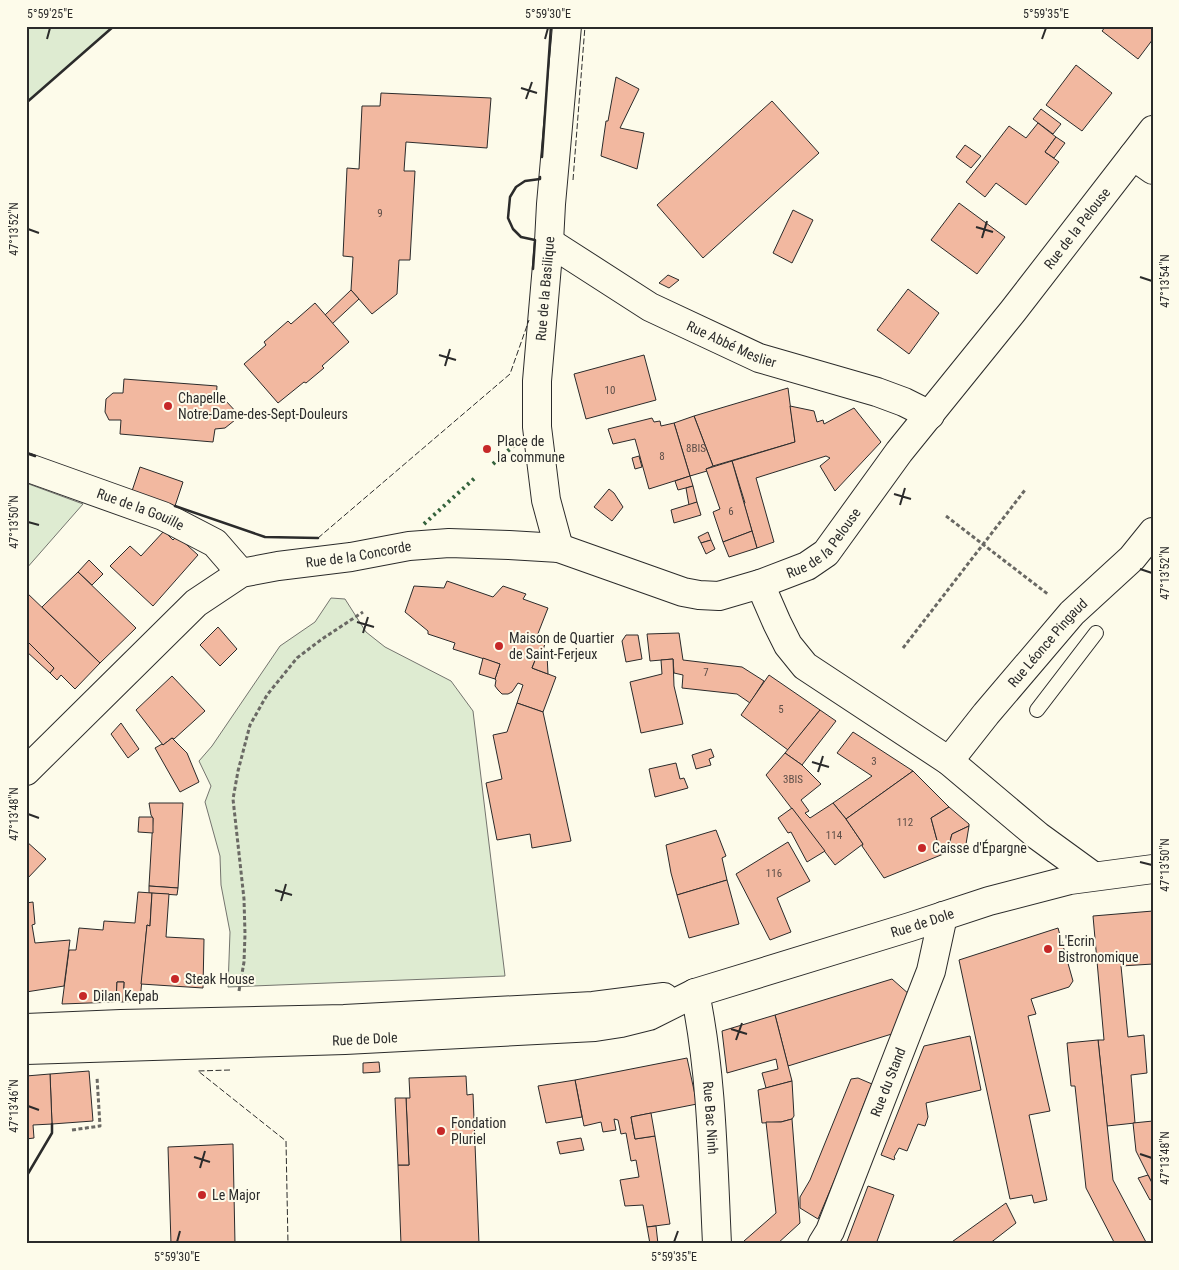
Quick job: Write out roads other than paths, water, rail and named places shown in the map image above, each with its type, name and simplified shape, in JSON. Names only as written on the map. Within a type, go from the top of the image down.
[{"type":"street","name":"Rue de la Basilique","points":[[559,548],[546,500],[537,427],[536,381],[567,26]]},
{"type":"street","name":"Rue de la Pelouse","points":[[760,584],[807,566],[826,553],[899,452],[1013,311],[1143,163],[1153,130]]},
{"type":"street","name":"Rue Abbé Meslier","points":[[549,242],[650,307],[759,358],[877,392],[904,402],[930,415]]},
{"type":"street","name":"Rue de la Gouille","points":[[26,467],[163,516],[216,543],[241,574]]},
{"type":"street","name":"Rue Léonce Pingaud","points":[[949,761],[986,714],[1072,613],[1132,558],[1153,532]]},
{"type":"street","name":"Rue de la Concorde","points":[[26,771],[196,604],[241,574],[278,566],[408,546],[449,543],[559,548],[683,592],[699,595],[719,596],[760,584]]},
{"type":"street","points":[[760,584],[788,645],[805,666],[949,761],[1038,836],[1093,876]]},
{"type":"street","name":"Rue de Dole","points":[[26,1050],[345,1040],[595,1027],[621,1023],[649,1016],[695,993],[1016,894],[1070,880],[1153,869]]},
{"type":"street","name":"Rue du Stand","points":[[822,1244],[830,1231],[931,971],[943,916]]},
{"type":"street","name":"Rue de Dole","points":[[26,1028],[344,1018],[593,1006],[695,993]]},
{"type":"street","name":"Rue Bac Ninh","points":[[695,993],[711,1108],[717,1244]]},
{"type":"lane","points":[[1037,710],[1096,633]]},
{"type":"lane","points":[[121,1024],[152,1047],[190,1022]]},
{"type":"place","name":"Chapelle Notre-Dame-des-Sept-Douleurs","points":[[168,406]]},
{"type":"place","name":"Place de la commune","points":[[487,449]]},
{"type":"place","name":"Maison de Quartier de Saint-Ferjeux","points":[[499,646]]},
{"type":"place","name":"Caisse d'Épargne","points":[[922,848]]},
{"type":"place","name":"L'Ecrin Bistronomique","points":[[1048,949]]},
{"type":"place","name":"Steak House","points":[[175,979]]},
{"type":"place","name":"Dilan Kepab","points":[[83,996]]},
{"type":"place","name":"Fondation Pluriel","points":[[441,1131]]},
{"type":"place","name":"Le Major","points":[[202,1195]]}]
